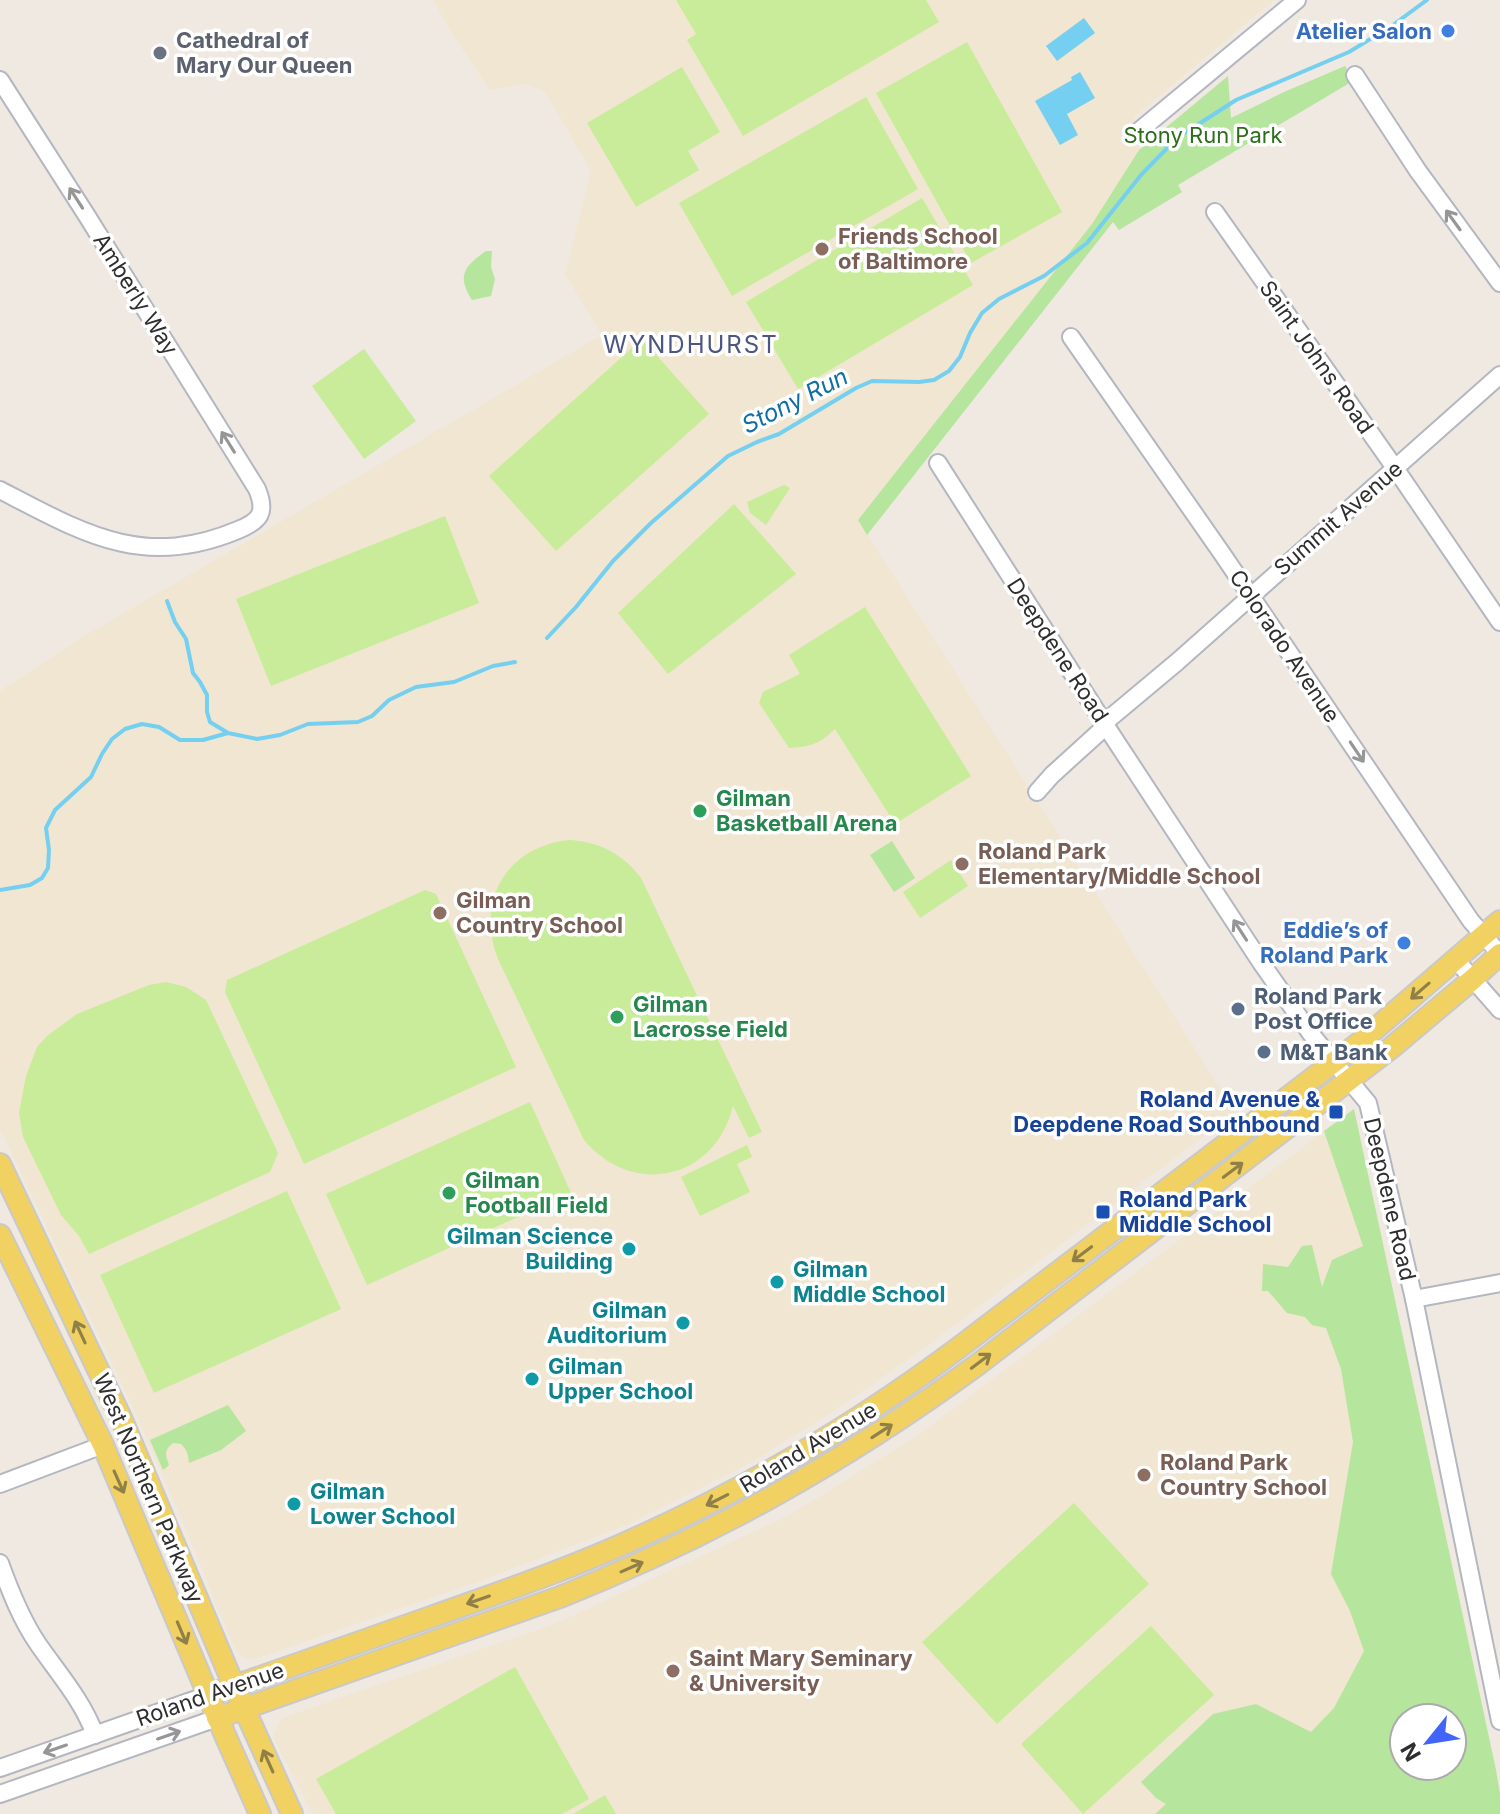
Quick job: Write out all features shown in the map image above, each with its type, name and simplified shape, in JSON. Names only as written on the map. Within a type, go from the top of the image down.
[{"type":"main road","name":"Roland Avenue","points":[[208,1695],[577,1563],[686,1515],[770,1471],[851,1423],[905,1389],[1334,1062],[1384,1023],[1500,921]]},
{"type":"main road","name":"Roland Avenue","points":[[217,1718],[560,1597],[697,1536],[792,1487],[906,1415],[965,1373],[1391,1048],[1500,954]]},
{"type":"main road","name":"West Northern Parkway","points":[[0,1164],[122,1420],[234,1686],[292,1814]]},
{"type":"main road","name":"West Northern Parkway","points":[[0,1235],[103,1445],[260,1814]]},
{"type":"street","points":[[1139,131],[1297,0]]},
{"type":"street","points":[[1355,75],[1418,171],[1500,283]]},
{"type":"street","name":"Amberly Way","points":[[0,80],[257,489],[263,511],[242,529],[220,537],[195,544],[155,547],[113,542],[82,532],[0,490]]},
{"type":"street","name":"Saint Johns Road","points":[[1215,212],[1500,622]]},
{"type":"street","name":"Colorado Avenue","points":[[1071,337],[1471,921],[1500,954]]},
{"type":"street","name":"Summit Avenue","points":[[1037,792],[1105,725],[1500,375]]},
{"type":"street","name":"Deepdene Road","points":[[938,463],[1262,964],[1311,1034],[1368,1103],[1414,1299],[1500,1721]]},
{"type":"street","points":[[1456,960],[1500,1010]]},
{"type":"street","points":[[1414,1299],[1500,1283]]},
{"type":"street","points":[[0,1484],[103,1445]]},
{"type":"street","points":[[0,1563],[29,1630],[83,1709],[95,1735]]},
{"type":"street","name":"Roland Avenue","points":[[0,1768],[208,1695]]},
{"type":"street","name":"Roland Avenue","points":[[0,1794],[217,1718]]},
{"type":"shaded area","name":"Gilman Country School","points":[[433,0],[1274,0],[1134,117],[1139,150],[1092,224],[858,520],[1235,1112],[919,1352],[826,1416],[750,1463],[624,1526],[477,1582],[255,1659],[242,1657],[233,1645],[138,1418],[0,1129],[0,691],[81,638],[602,335],[565,274],[591,171],[545,91],[527,84],[490,90]]},
{"type":"shaded area","name":"Roland Park Country School","points":[[1354,1109],[1496,1770],[1500,1814],[313,1814],[273,1737],[282,1718],[557,1623],[790,1515],[920,1434]]},
{"type":"green space","points":[[676,0],[926,0],[939,22],[743,136],[687,40],[696,34]]},
{"type":"green space","points":[[967,42],[1062,212],[971,263],[876,93]]},
{"type":"green space","name":"Stony Run Park","points":[[1345,66],[1353,81],[1178,185],[1182,192],[1119,230],[1113,222],[867,535],[858,520],[1092,224],[1139,150],[1228,76],[1231,118]]},
{"type":"green space","points":[[682,67],[720,132],[688,151],[699,170],[636,207],[587,123]]},
{"type":"green space","points":[[866,97],[918,189],[732,296],[679,203]]},
{"type":"green space","points":[[922,198],[973,285],[798,389],[746,302]]},
{"type":"green space","points":[[486,251],[492,251],[491,267],[495,279],[491,296],[472,300],[464,284],[465,272]]},
{"type":"green space","points":[[642,339],[709,414],[556,551],[489,476]]},
{"type":"green space","points":[[364,349],[416,421],[364,459],[312,386]]},
{"type":"green space","points":[[784,485],[790,488],[766,525],[750,513],[747,502]]},
{"type":"green space","points":[[734,504],[796,574],[668,674],[618,613]]},
{"type":"green space","points":[[445,516],[479,603],[271,686],[236,599]]},
{"type":"green space","points":[[865,607],[971,776],[895,824],[835,729],[814,744],[789,748],[759,703],[763,692],[800,674],[789,655]]},
{"type":"green space","points":[[570,840],[591,843],[610,851],[627,862],[641,878],[762,1132],[749,1138],[733,1106],[723,1131],[709,1151],[691,1165],[670,1172],[648,1174],[625,1170],[604,1158],[584,1140],[498,959],[491,916],[494,897],[513,865],[548,844]]},
{"type":"green space","points":[[892,841],[915,878],[894,892],[870,855]]},
{"type":"green space","points":[[951,860],[968,886],[920,918],[903,892]]},
{"type":"green space","points":[[425,890],[436,894],[516,1067],[304,1164],[225,992],[227,980]]},
{"type":"green space","points":[[166,982],[186,987],[206,1000],[278,1153],[270,1172],[89,1254],[61,1215],[23,1137],[19,1113],[26,1076],[37,1047],[77,1014],[149,985]]},
{"type":"green space","name":"Gilman Football Field","points":[[530,1102],[571,1193],[367,1285],[326,1194]]},
{"type":"green space","points":[[1354,1109],[1496,1770],[1500,1814],[1155,1814],[1166,1804],[1141,1782],[1213,1714],[1256,1704],[1311,1732],[1334,1708],[1364,1651],[1350,1611],[1331,1574],[1353,1442],[1341,1369],[1326,1328],[1312,1325],[1305,1317],[1287,1313],[1268,1291],[1262,1291],[1263,1264],[1288,1267],[1302,1246],[1312,1245],[1322,1287],[1332,1260],[1363,1246],[1324,1131]]},
{"type":"green space","points":[[747,1145],[752,1157],[737,1164],[750,1192],[700,1216],[681,1177]]},
{"type":"green space","points":[[287,1191],[341,1309],[154,1393],[100,1275]]},
{"type":"green space","points":[[228,1405],[246,1431],[221,1450],[189,1463],[183,1446],[173,1443],[166,1456],[169,1465],[163,1470],[150,1440]]},
{"type":"green space","points":[[1074,1503],[1149,1584],[997,1724],[922,1642]]},
{"type":"green space","points":[[1151,1626],[1214,1695],[1083,1814],[1021,1744]]},
{"type":"green space","points":[[515,1667],[589,1799],[562,1814],[336,1814],[316,1779]]},
{"type":"green space","points":[[605,1795],[616,1814],[573,1814]]},
{"type":"water","points":[[1084,18],[1095,33],[1057,61],[1046,46]]},
{"type":"water","points":[[1080,72],[1095,98],[1067,114],[1078,135],[1060,145],[1035,101]]},
{"type":"waterway","name":"Stony Run","points":[[547,638],[613,561],[651,523],[728,456],[779,434],[872,381],[919,382],[934,380],[949,371],[960,357],[982,313],[999,299],[1044,276],[1087,243],[1141,175],[1177,138],[1236,100],[1349,52],[1427,0]]},
{"type":"waterway","points":[[167,601],[186,639],[193,673],[207,695],[210,722],[228,733]]},
{"type":"waterway","name":"Stony Run","points":[[0,890],[30,885],[42,878],[48,868],[46,828],[55,810],[91,777],[112,739],[125,729],[142,724],[159,727],[180,740],[203,740],[228,733],[257,739],[280,735],[308,724],[358,722],[372,716],[389,700],[416,687],[454,682],[493,666],[515,662]]},
{"type":"place","name":"Atelier Salon","points":[[1448,31]]},
{"type":"place","name":"Cathedral of Mary Our Queen","points":[[160,53]]},
{"type":"place","name":"Friends School of Baltimore","points":[[822,249]]},
{"type":"place","name":"Gilman Basketball Arena","points":[[700,811]]},
{"type":"place","name":"Roland Park Elementary/Middle School","points":[[962,864]]},
{"type":"place","name":"Gilman Country School","points":[[440,913]]},
{"type":"place","name":"Eddie’s of Roland Park","points":[[1404,943]]},
{"type":"place","name":"Roland Park Post Office","points":[[1238,1009]]},
{"type":"place","name":"Gilman Lacrosse Field","points":[[617,1017]]},
{"type":"place","name":"M&T Bank","points":[[1264,1052]]},
{"type":"place","name":"Roland Avenue & Deepdene Road Southbound","points":[[1336,1112]]},
{"type":"place","name":"Gilman Football Field","points":[[449,1193]]},
{"type":"place","name":"Roland Park Middle School","points":[[1103,1212]]},
{"type":"place","name":"Gilman Science Building","points":[[629,1249]]},
{"type":"place","name":"Gilman Middle School","points":[[777,1282]]},
{"type":"place","name":"Gilman Auditorium","points":[[683,1323]]},
{"type":"place","name":"Gilman Upper School","points":[[532,1379]]},
{"type":"place","name":"Roland Park Country School","points":[[1144,1475]]},
{"type":"place","name":"Gilman Lower School","points":[[294,1504]]},
{"type":"place","name":"Saint Mary Seminary & University","points":[[673,1671]]},
{"type":"district","name":"WYNDHURST","points":[[691,345]]}]
